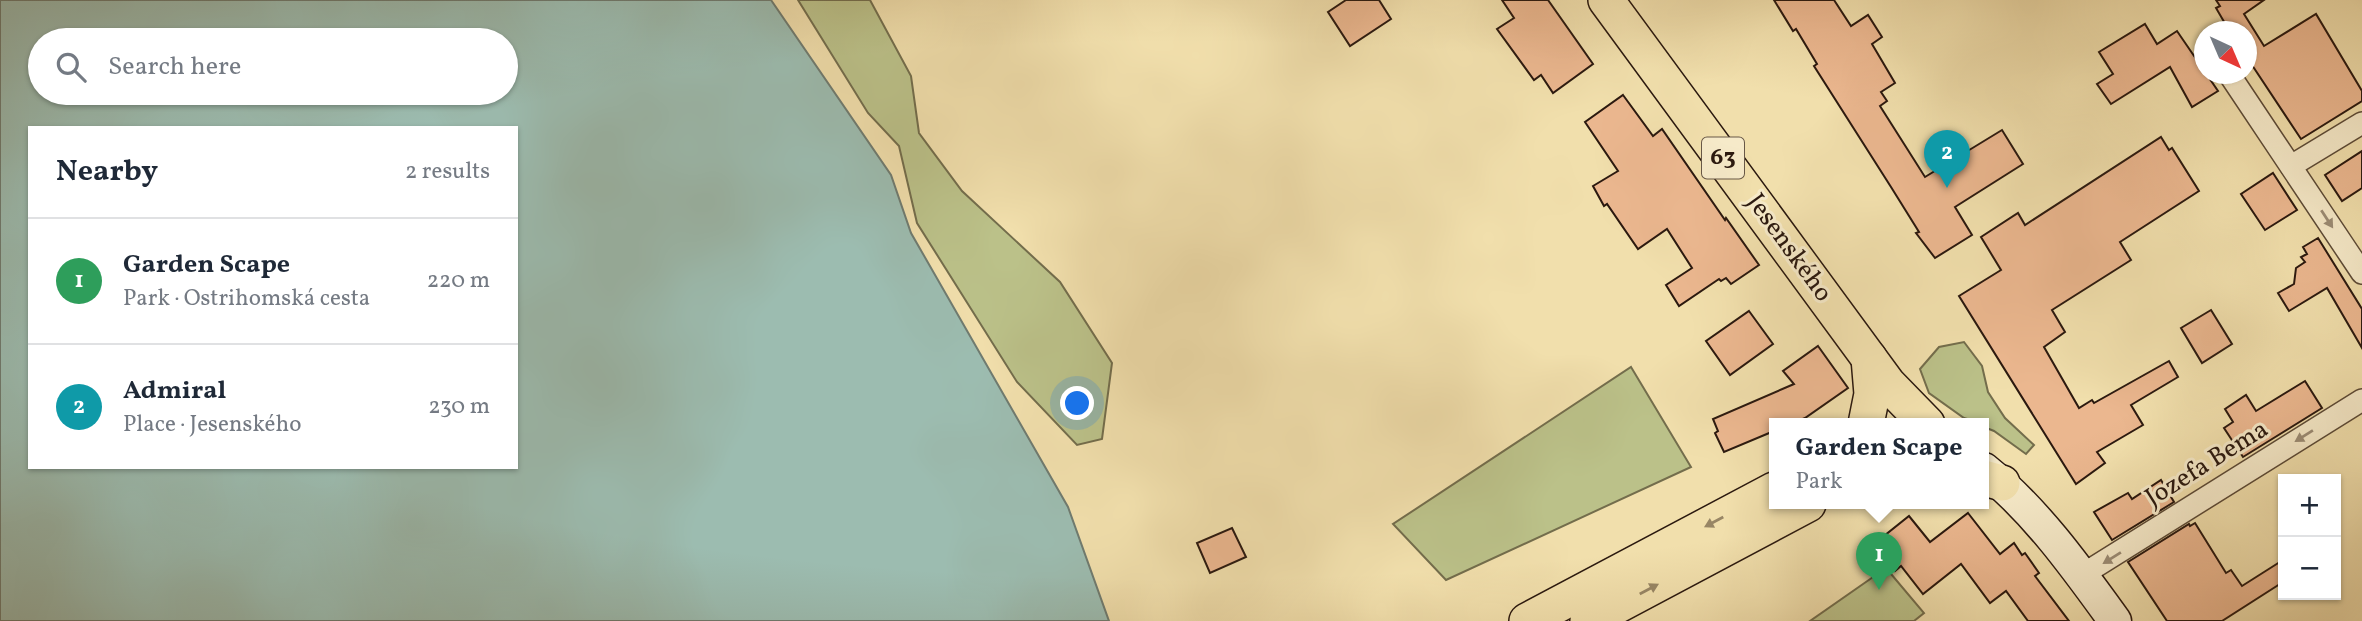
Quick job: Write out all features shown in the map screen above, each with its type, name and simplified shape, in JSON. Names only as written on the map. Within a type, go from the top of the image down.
[{"type":"main road","name":"Jesenského","points":[[1606,0],[1888,384],[1921,418]]},
{"type":"main road","points":[[1867,418],[1872,394],[1869,358]]},
{"type":"main road","points":[[1527,621],[1769,493]]},
{"type":"main road","points":[[1588,621],[1799,509]]},
{"type":"street","points":[[2236,84],[2362,273]]},
{"type":"street","points":[[2291,166],[2362,123]]},
{"type":"street","name":"Jozefa Bema","points":[[2082,575],[2362,400]]},
{"type":"street","points":[[1990,477],[2034,516],[2115,621]]},
{"type":"green space","points":[[798,0],[870,0],[911,76],[919,133],[962,191],[1060,282],[1112,363],[1102,439],[1077,445],[1017,382],[917,223],[899,146],[868,113]]},
{"type":"green space","points":[[1964,342],[1982,366],[1988,392],[2005,418],[2034,445],[2026,454],[1989,429],[1989,418],[1964,418],[1929,393],[1920,369],[1939,347]]},
{"type":"green space","points":[[1631,367],[1691,467],[1446,580],[1393,524]]},
{"type":"green space","points":[[1886,568],[1924,613],[1914,621],[1810,621]]},
{"type":"shaded area","points":[[0,0],[771,0],[891,175],[911,233],[1068,507],[1109,621],[0,621]]},
{"type":"building","points":[[1346,0],[1379,0],[1391,19],[1350,46],[1328,12]]},
{"type":"building","points":[[1502,0],[1548,0],[1593,64],[1553,93],[1541,75],[1534,80],[1497,29],[1514,18]]},
{"type":"building","points":[[1774,0],[1834,0],[1851,26],[1868,15],[1882,37],[1872,44],[1895,83],[1881,92],[1887,101],[1880,106],[1925,177],[2002,130],[2023,164],[1955,207],[1972,235],[1935,258],[1916,233],[1919,232],[1814,66],[1817,64],[1796,29],[1793,31]]},
{"type":"building","points":[[2216,0],[2264,0],[2244,14],[2248,21],[2224,21],[2216,8],[2220,6]]},
{"type":"building","points":[[2316,14],[2362,91],[2362,101],[2301,139],[2257,73],[2257,35],[2264,46]]},
{"type":"building","points":[[2145,24],[2157,44],[2177,31],[2194,56],[2194,84],[2213,84],[2218,91],[2192,107],[2170,67],[2111,104],[2097,84],[2113,74],[2099,52]]},
{"type":"building","points":[[1623,95],[1653,136],[1662,129],[1759,265],[1731,284],[1726,278],[1721,281],[1719,279],[1679,306],[1666,285],[1692,268],[1667,229],[1638,249],[1607,204],[1604,206],[1593,186],[1618,171],[1585,122]]},
{"type":"building","points":[[2161,137],[2169,150],[2172,148],[2199,191],[2120,242],[2131,260],[2052,310],[2065,332],[2044,347],[2079,408],[2092,400],[2094,403],[2169,361],[2178,377],[2131,405],[2143,425],[2097,452],[2105,463],[2076,484],[1959,296],[2001,270],[1981,237],[2018,213],[2025,225]]},
{"type":"building","points":[[2362,151],[2362,188],[2342,201],[2325,175]]},
{"type":"building","points":[[2273,173],[2297,210],[2265,230],[2241,194]]},
{"type":"building","points":[[2318,238],[2362,309],[2362,348],[2327,288],[2289,311],[2278,293],[2294,284],[2296,268],[2305,262],[2301,257],[2307,254],[2303,247]]},
{"type":"building","points":[[2211,310],[2232,344],[2202,363],[2181,328]]},
{"type":"building","points":[[1749,311],[1773,344],[1730,375],[1706,341]]},
{"type":"building","points":[[1818,346],[1848,388],[1805,418],[1769,418],[1769,433],[1724,452],[1715,433],[1718,431],[1713,419],[1794,384],[1783,371]]},
{"type":"building","points":[[2305,381],[2322,408],[2243,457],[2224,428],[2233,422],[2225,409],[2246,395],[2256,411]]},
{"type":"building","points":[[2161,480],[2174,502],[2112,540],[2094,512],[2128,493],[2132,499]]},
{"type":"building","points":[[1968,513],[2000,554],[2014,543],[2022,555],[2025,553],[2039,573],[2035,576],[2069,621],[2028,621],[2006,591],[1990,603],[1961,564],[1923,594],[1901,566],[1895,571],[1874,544],[1909,516],[1930,542]]},
{"type":"building","points":[[2195,523],[2226,573],[2231,570],[2242,586],[2278,563],[2278,585],[2222,621],[2167,621],[2128,562],[2189,524],[2190,526]]},
{"type":"building","points":[[1232,528],[1246,557],[1210,573],[1197,543]]},
{"type":"place","name":"Admiral","points":[[1947,188]]},
{"type":"place","name":"Garden Scape","points":[[1879,590]]}]
